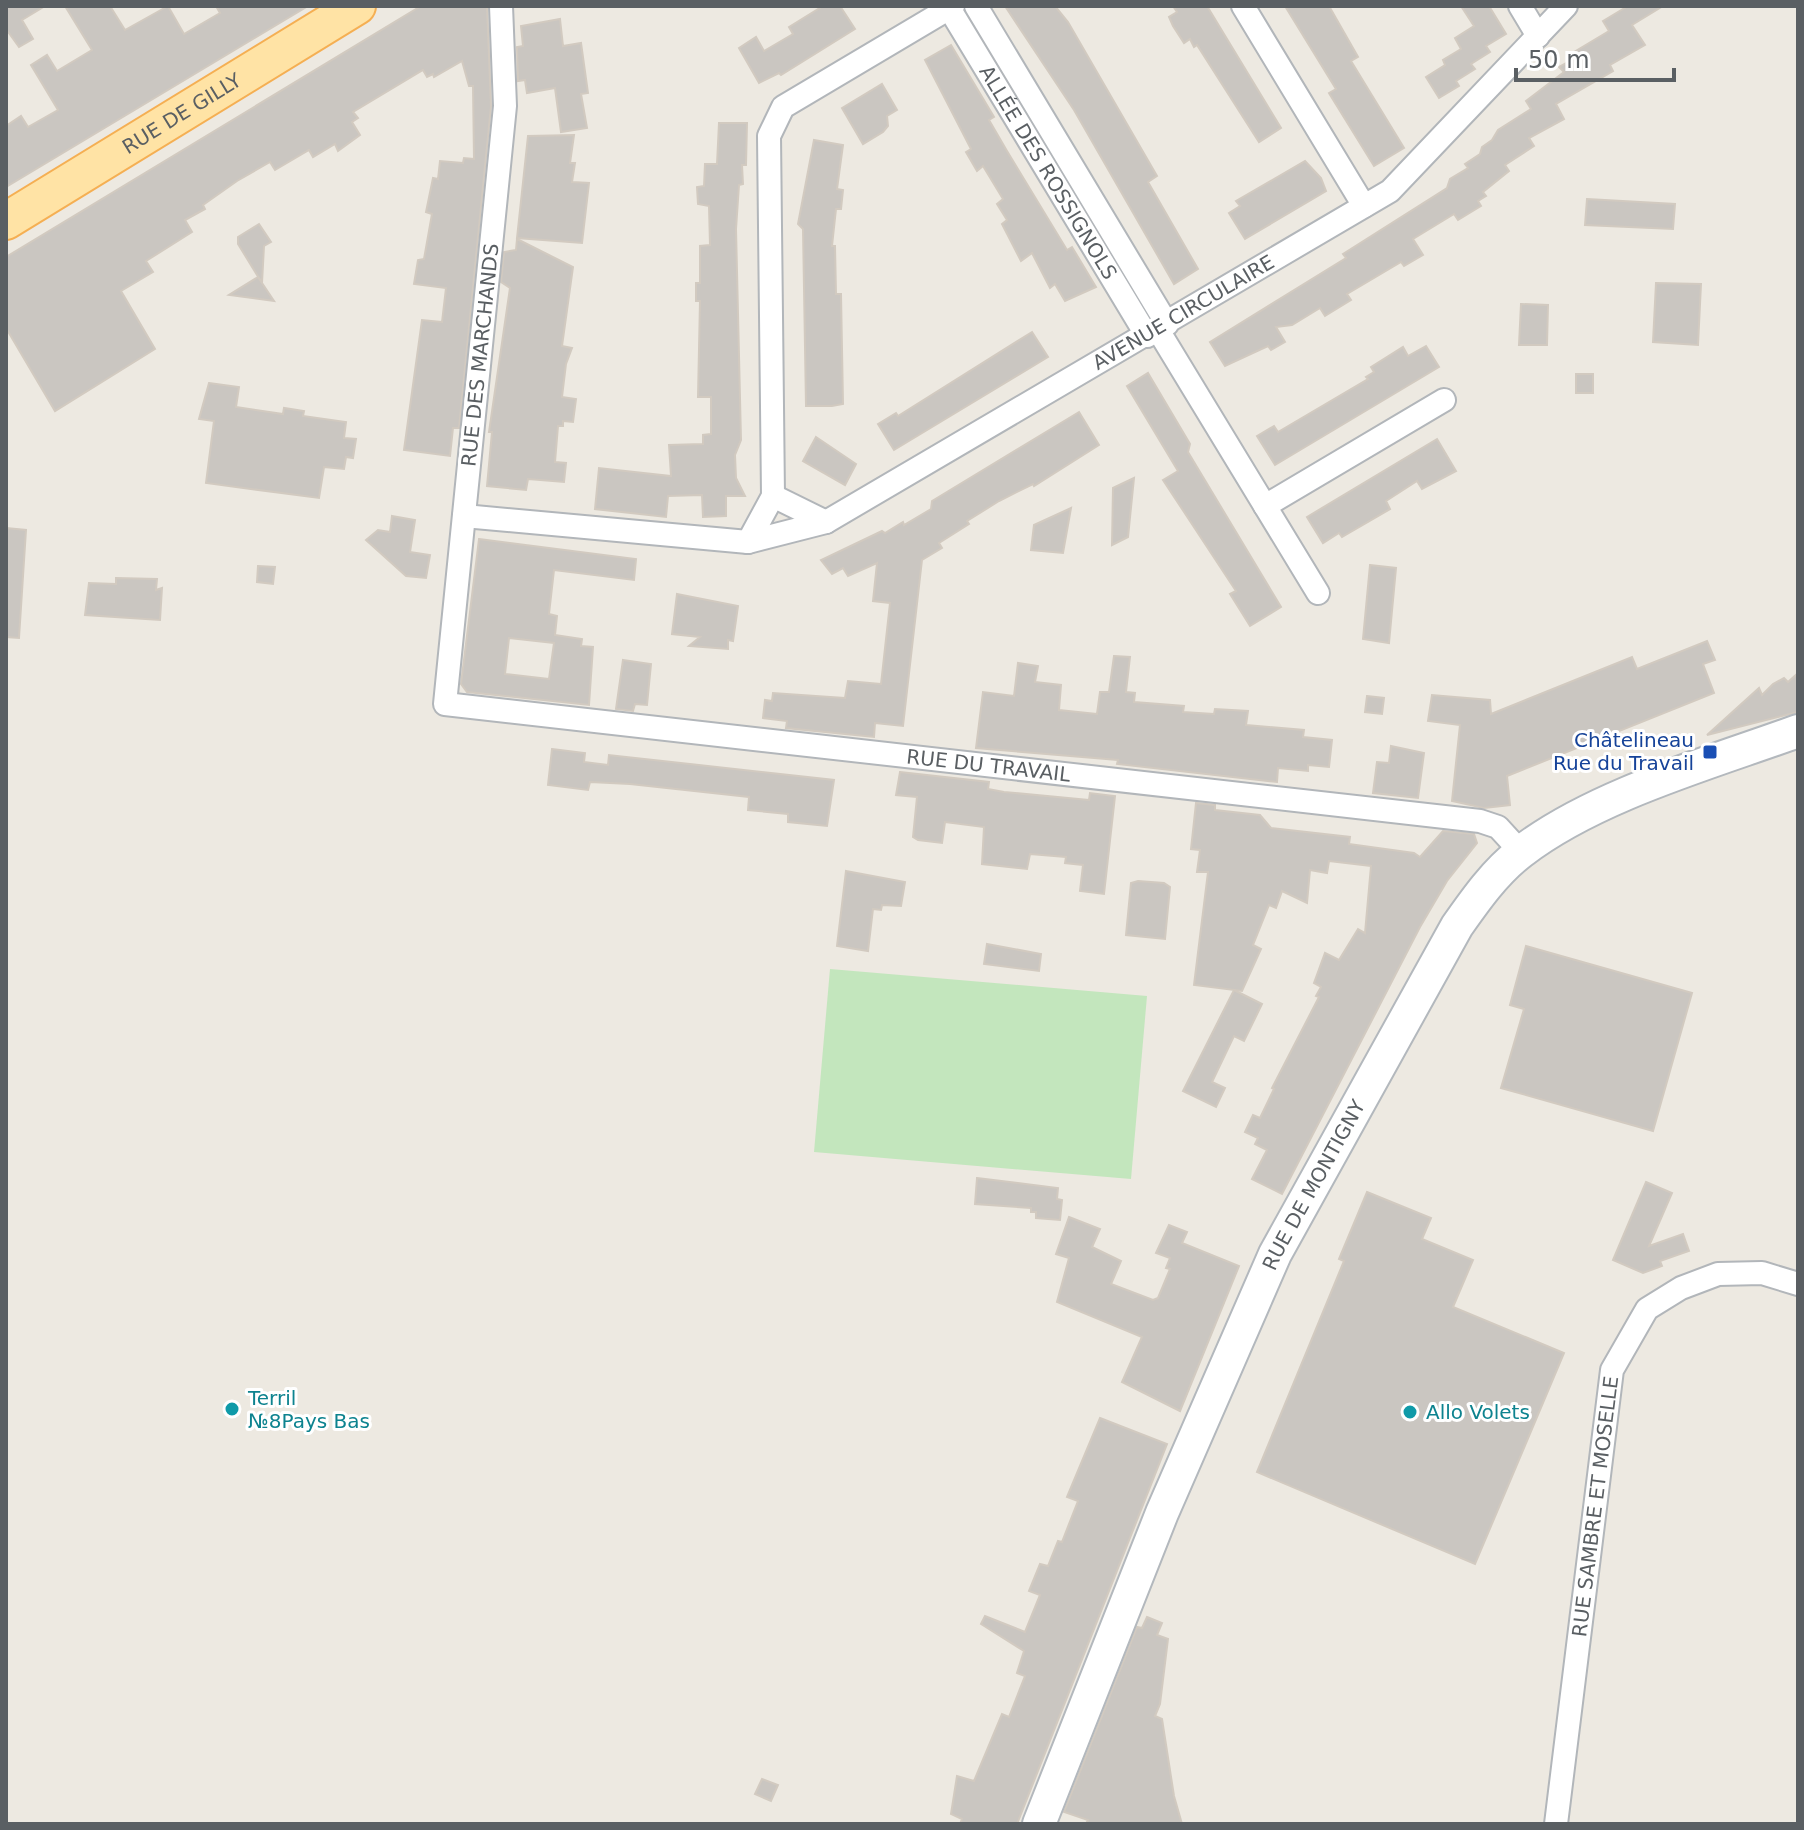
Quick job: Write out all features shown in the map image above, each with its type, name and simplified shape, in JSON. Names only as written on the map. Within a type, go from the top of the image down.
[{"type":"main road","name":"RUE DE GILLY","points":[[6,221],[357,6]]},
{"type":"main road","name":"RUE DE MONTIGNY","points":[[1039,1824],[1162,1513],[1275,1254],[1457,926],[1490,880],[1521,852],[1578,816],[1798,731]]},
{"type":"street","name":"RUE DES MARCHANDS","points":[[445,704],[505,106],[501,6]]},
{"type":"street","name":"ALLÉE DES ROSSIGNOLS","points":[[976,6],[1157,330]]},
{"type":"street","points":[[1243,6],[1364,206]]},
{"type":"street","points":[[1520,6],[1538,36]]},
{"type":"street","name":"AVENUE CIRCULAIRE","points":[[464,516],[748,542],[826,522],[1390,191],[1566,6]]},
{"type":"street","name":"ALLÉE DES ROSSIGNOLS","points":[[951,7],[1157,330],[1318,593]]},
{"type":"street","points":[[748,542],[773,496],[769,136],[783,107],[951,7]]},
{"type":"street","points":[[1265,506],[1444,400]]},
{"type":"street","points":[[773,496],[826,522]]},
{"type":"street","name":"RUE DU TRAVAIL","points":[[445,704],[1480,821],[1498,827],[1521,852]]},
{"type":"street","name":"RUE SAMBRE ET MOSELLE","points":[[1556,1824],[1612,1370],[1647,1309],[1681,1288],[1718,1274],[1732,1273],[1762,1273],[1798,1284]]},
{"type":"green space","points":[[830,969],[1147,996],[1131,1179],[814,1152]]},
{"type":"building","points":[[6,6],[45,6],[22,20],[33,39],[19,47],[6,29]]},
{"type":"building","points":[[65,6],[110,6],[125,30],[168,6],[184,34],[220,13],[216,6],[308,6],[6,187],[6,126],[21,116],[28,127],[58,110],[31,65],[47,55],[57,71],[92,50]]},
{"type":"building","points":[[421,6],[487,6],[491,106],[459,428],[453,428],[450,456],[404,450],[422,320],[442,322],[446,288],[414,284],[418,260],[424,259],[432,214],[426,212],[433,178],[438,179],[440,161],[463,163],[464,158],[474,159],[473,86],[469,86],[462,61],[434,77],[433,74],[427,77],[423,70],[353,112],[358,118],[352,122],[360,135],[338,151],[335,144],[313,157],[309,150],[275,170],[270,162],[237,181],[203,205],[205,209],[185,220],[192,232],[146,261],[153,272],[121,291],[155,349],[55,411],[6,328],[6,257]]},
{"type":"building","points":[[823,6],[840,6],[855,29],[781,75],[779,73],[759,83],[739,48],[756,37],[764,51],[793,34],[789,27]]},
{"type":"building","points":[[1005,6],[1055,6],[1068,22],[1157,176],[1148,182],[1198,269],[1174,284],[1074,110]]},
{"type":"building","points":[[1173,6],[1207,6],[1281,128],[1259,142],[1197,45],[1194,47],[1190,39],[1184,43],[1173,26],[1169,17],[1177,12]]},
{"type":"building","points":[[1285,6],[1329,6],[1358,57],[1351,61],[1404,148],[1374,166],[1329,93],[1336,89]]},
{"type":"building","points":[[1461,6],[1489,6],[1506,34],[1486,46],[1490,52],[1471,64],[1475,69],[1456,81],[1459,86],[1439,98],[1426,77],[1445,65],[1443,60],[1461,49],[1455,38],[1474,26]]},
{"type":"building","points":[[1628,6],[1663,6],[1632,25],[1645,45],[1610,65],[1613,71],[1556,104],[1564,119],[1529,138],[1534,146],[1505,165],[1509,171],[1483,192],[1486,196],[1478,201],[1481,206],[1458,220],[1454,214],[1413,239],[1423,255],[1404,266],[1401,262],[1347,294],[1351,300],[1325,316],[1320,308],[1292,325],[1276,327],[1285,342],[1271,350],[1268,346],[1225,366],[1210,342],[1346,258],[1343,254],[1447,188],[1450,179],[1468,168],[1465,164],[1480,154],[1482,147],[1492,140],[1498,130],[1531,109],[1526,101],[1564,72],[1559,67],[1577,57],[1574,52],[1609,31],[1603,21]]},
{"type":"building","points":[[560,19],[563,46],[581,43],[588,93],[581,94],[587,128],[561,132],[555,88],[527,93],[525,80],[518,81],[517,47],[523,46],[521,26]]},
{"type":"building","points":[[951,45],[994,117],[989,120],[1007,151],[1067,250],[1072,247],[1096,287],[1065,301],[1055,284],[1050,288],[1032,253],[1021,261],[1002,224],[1007,220],[997,204],[1003,199],[983,166],[977,171],[966,152],[971,149],[925,60]]},
{"type":"building","points":[[882,84],[897,110],[887,116],[888,126],[883,132],[863,144],[842,108]]},
{"type":"building","points":[[719,123],[747,123],[746,165],[742,165],[743,184],[739,185],[736,229],[741,440],[735,455],[736,478],[745,496],[726,496],[726,516],[703,517],[702,495],[668,496],[666,517],[595,509],[599,468],[671,476],[669,445],[703,444],[703,435],[711,434],[711,397],[698,397],[700,301],[696,301],[696,283],[700,283],[700,246],[710,245],[709,206],[698,204],[697,187],[704,186],[705,164],[717,164]]},
{"type":"building","points":[[574,135],[570,163],[575,163],[572,182],[589,183],[582,243],[517,238],[528,136]]},
{"type":"building","points":[[814,140],[843,145],[837,189],[843,190],[841,209],[836,209],[832,246],[835,246],[836,294],[841,294],[843,404],[832,406],[806,406],[803,229],[798,224]]},
{"type":"building","points":[[1305,161],[1321,178],[1326,191],[1245,239],[1229,213],[1240,206],[1236,201]]},
{"type":"building","points":[[1587,199],[1675,204],[1673,229],[1585,225]]},
{"type":"building","points":[[259,224],[271,242],[264,246],[262,283],[238,244],[238,237]]},
{"type":"building","points":[[517,239],[573,267],[562,346],[572,348],[566,364],[562,397],[576,399],[573,422],[563,421],[563,426],[558,426],[555,462],[566,463],[564,482],[528,479],[526,490],[487,486],[492,432],[489,432],[510,288],[501,282],[504,252],[516,250]]},
{"type":"building","points":[[258,277],[274,301],[229,295]]},
{"type":"building","points":[[1656,283],[1701,284],[1698,345],[1653,342]]},
{"type":"building","points":[[1521,304],[1548,305],[1547,345],[1519,345]]},
{"type":"building","points":[[1032,332],[1048,357],[894,450],[878,424],[896,413],[898,416]]},
{"type":"building","points":[[1426,346],[1439,367],[1275,465],[1257,436],[1274,426],[1278,432],[1368,379],[1366,377],[1374,372],[1371,367],[1403,347],[1408,356]]},
{"type":"building","points":[[1148,373],[1190,444],[1188,452],[1281,607],[1250,626],[1230,594],[1236,591],[1163,480],[1178,471],[1127,386]]},
{"type":"building","points":[[1576,374],[1593,374],[1593,393],[1576,393]]},
{"type":"building","points":[[209,383],[239,387],[236,407],[283,414],[284,408],[304,411],[303,416],[346,422],[344,438],[356,439],[353,458],[346,457],[344,469],[324,467],[319,498],[206,483],[214,421],[199,419]]},
{"type":"building","points":[[1079,412],[1099,445],[1034,486],[999,501],[967,521],[969,524],[939,543],[942,548],[922,560],[903,726],[875,723],[874,737],[786,728],[787,721],[763,718],[765,700],[772,701],[773,693],[845,698],[848,681],[881,684],[890,603],[873,601],[877,563],[848,576],[843,568],[832,574],[821,560],[882,531],[885,533],[903,522],[904,525],[931,509],[932,501]]},
{"type":"building","points":[[816,437],[856,464],[845,485],[803,461]]},
{"type":"building","points":[[1437,439],[1456,471],[1422,489],[1417,481],[1386,501],[1390,509],[1342,537],[1339,533],[1323,543],[1307,517]]},
{"type":"building","points":[[1134,478],[1128,537],[1112,545],[1113,488]]},
{"type":"building","points":[[1071,508],[1063,553],[1031,550],[1034,525]]},
{"type":"building","points":[[392,516],[415,520],[410,552],[430,555],[426,578],[406,576],[366,540],[378,530],[390,532]]},
{"type":"building","points":[[6,528],[26,530],[19,638],[6,637]]},
{"type":"building","points":[[479,539],[636,559],[634,580],[554,570],[549,614],[557,616],[555,635],[582,639],[581,646],[593,647],[589,705],[467,692],[461,684]],"holes":[[[509,638],[554,643],[549,679],[505,674]]]},
{"type":"building","points":[[1370,565],[1396,568],[1389,643],[1363,639]]},
{"type":"building","points":[[258,566],[275,567],[273,584],[257,582]]},
{"type":"building","points":[[116,578],[157,579],[156,590],[162,588],[160,620],[85,615],[89,583],[116,584]]},
{"type":"building","points":[[677,594],[738,606],[733,641],[728,640],[728,649],[689,646],[700,637],[672,634]]},
{"type":"building","points":[[1707,641],[1715,660],[1703,664],[1714,693],[1507,776],[1510,805],[1484,808],[1452,801],[1460,725],[1428,721],[1432,695],[1490,700],[1491,714],[1632,657],[1637,669]]},
{"type":"building","points":[[1114,656],[1130,657],[1126,692],[1135,693],[1134,702],[1184,706],[1183,712],[1214,714],[1215,709],[1248,711],[1246,725],[1304,730],[1303,737],[1332,740],[1329,767],[1308,765],[1308,771],[1278,768],[1277,782],[1117,764],[1118,760],[976,748],[983,692],[1014,696],[1018,663],[1038,666],[1035,682],[1061,685],[1059,710],[1097,714],[1100,692],[1109,692]]},
{"type":"building","points":[[623,660],[651,664],[647,705],[635,704],[633,711],[616,709]]},
{"type":"building","points":[[1798,673],[1798,712],[1707,735],[1759,688],[1762,695],[1773,684],[1784,678],[1788,682]]},
{"type":"building","points":[[1367,696],[1384,698],[1382,714],[1365,712]]},
{"type":"building","points":[[1391,746],[1424,753],[1418,798],[1373,793],[1377,762],[1389,763]]},
{"type":"building","points":[[552,749],[585,753],[584,762],[608,765],[609,755],[834,780],[827,826],[788,822],[788,814],[748,810],[749,797],[630,784],[590,782],[588,790],[548,785]]},
{"type":"building","points":[[900,772],[989,782],[988,789],[1004,792],[1089,800],[1090,793],[1115,796],[1104,894],[1080,891],[1083,865],[1065,863],[1066,857],[1030,854],[1027,869],[982,864],[984,827],[945,822],[942,843],[918,840],[913,837],[917,797],[896,795]]},
{"type":"building","points":[[1196,803],[1215,805],[1215,810],[1260,815],[1271,828],[1350,837],[1349,844],[1414,853],[1420,857],[1443,831],[1474,834],[1477,843],[1447,881],[1420,927],[1282,1194],[1252,1179],[1267,1150],[1255,1144],[1258,1138],[1245,1132],[1253,1115],[1260,1118],[1319,997],[1316,996],[1321,987],[1314,983],[1325,953],[1339,960],[1358,929],[1365,933],[1371,866],[1329,861],[1327,873],[1310,870],[1307,903],[1282,891],[1276,908],[1269,905],[1253,945],[1261,949],[1242,991],[1194,985],[1208,872],[1197,872],[1200,850],[1191,849]]},
{"type":"building","points":[[846,871],[905,882],[901,906],[882,905],[881,910],[873,909],[868,951],[837,946]]},
{"type":"building","points":[[1131,883],[1164,883],[1170,887],[1165,939],[1126,935]]},
{"type":"building","points":[[987,944],[1041,954],[1039,971],[984,964]]},
{"type":"building","points":[[1526,946],[1692,993],[1653,1131],[1501,1088],[1524,1009],[1510,1005]]},
{"type":"building","points":[[1234,990],[1262,1004],[1244,1041],[1234,1036],[1212,1082],[1225,1088],[1216,1107],[1183,1091]]},
{"type":"building","points":[[977,1178],[1058,1188],[1057,1199],[1062,1200],[1060,1220],[1036,1218],[1036,1212],[1031,1212],[1031,1208],[975,1204]]},
{"type":"building","points":[[1646,1182],[1672,1193],[1649,1246],[1683,1234],[1689,1251],[1660,1261],[1662,1266],[1643,1273],[1613,1260]]},
{"type":"building","name":"Allo Volets","points":[[1367,1192],[1431,1218],[1422,1239],[1473,1260],[1453,1307],[1564,1353],[1475,1564],[1257,1472],[1344,1261],[1339,1259]]},
{"type":"building","points":[[1069,1217],[1100,1229],[1092,1247],[1121,1261],[1111,1284],[1153,1300],[1158,1298],[1170,1269],[1166,1268],[1170,1258],[1156,1253],[1169,1225],[1187,1232],[1182,1243],[1239,1266],[1180,1411],[1122,1382],[1142,1337],[1057,1302],[1069,1258],[1056,1254]]},
{"type":"building","points":[[1100,1418],[1167,1444],[1017,1824],[960,1824],[962,1819],[951,1814],[957,1776],[974,1781],[1002,1714],[1009,1717],[1025,1676],[1017,1673],[1024,1651],[981,1624],[985,1616],[1025,1632],[1040,1595],[1029,1591],[1040,1564],[1048,1566],[1058,1541],[1062,1542],[1078,1501],[1067,1497]]},
{"type":"building","points":[[1147,1617],[1162,1623],[1157,1635],[1168,1639],[1160,1704],[1155,1716],[1162,1719],[1174,1796],[1182,1824],[1086,1824],[1088,1820],[1064,1812],[1137,1627],[1142,1628]]},
{"type":"building","points":[[762,1779],[778,1785],[771,1801],[755,1794]]},
{"type":"place","name":"Châtelineau Rue du Travail","points":[[1710,752]]},
{"type":"place","name":"Terril №8Pays Bas","points":[[232,1409]]},
{"type":"place","name":"Allo Volets","points":[[1410,1412]]}]
